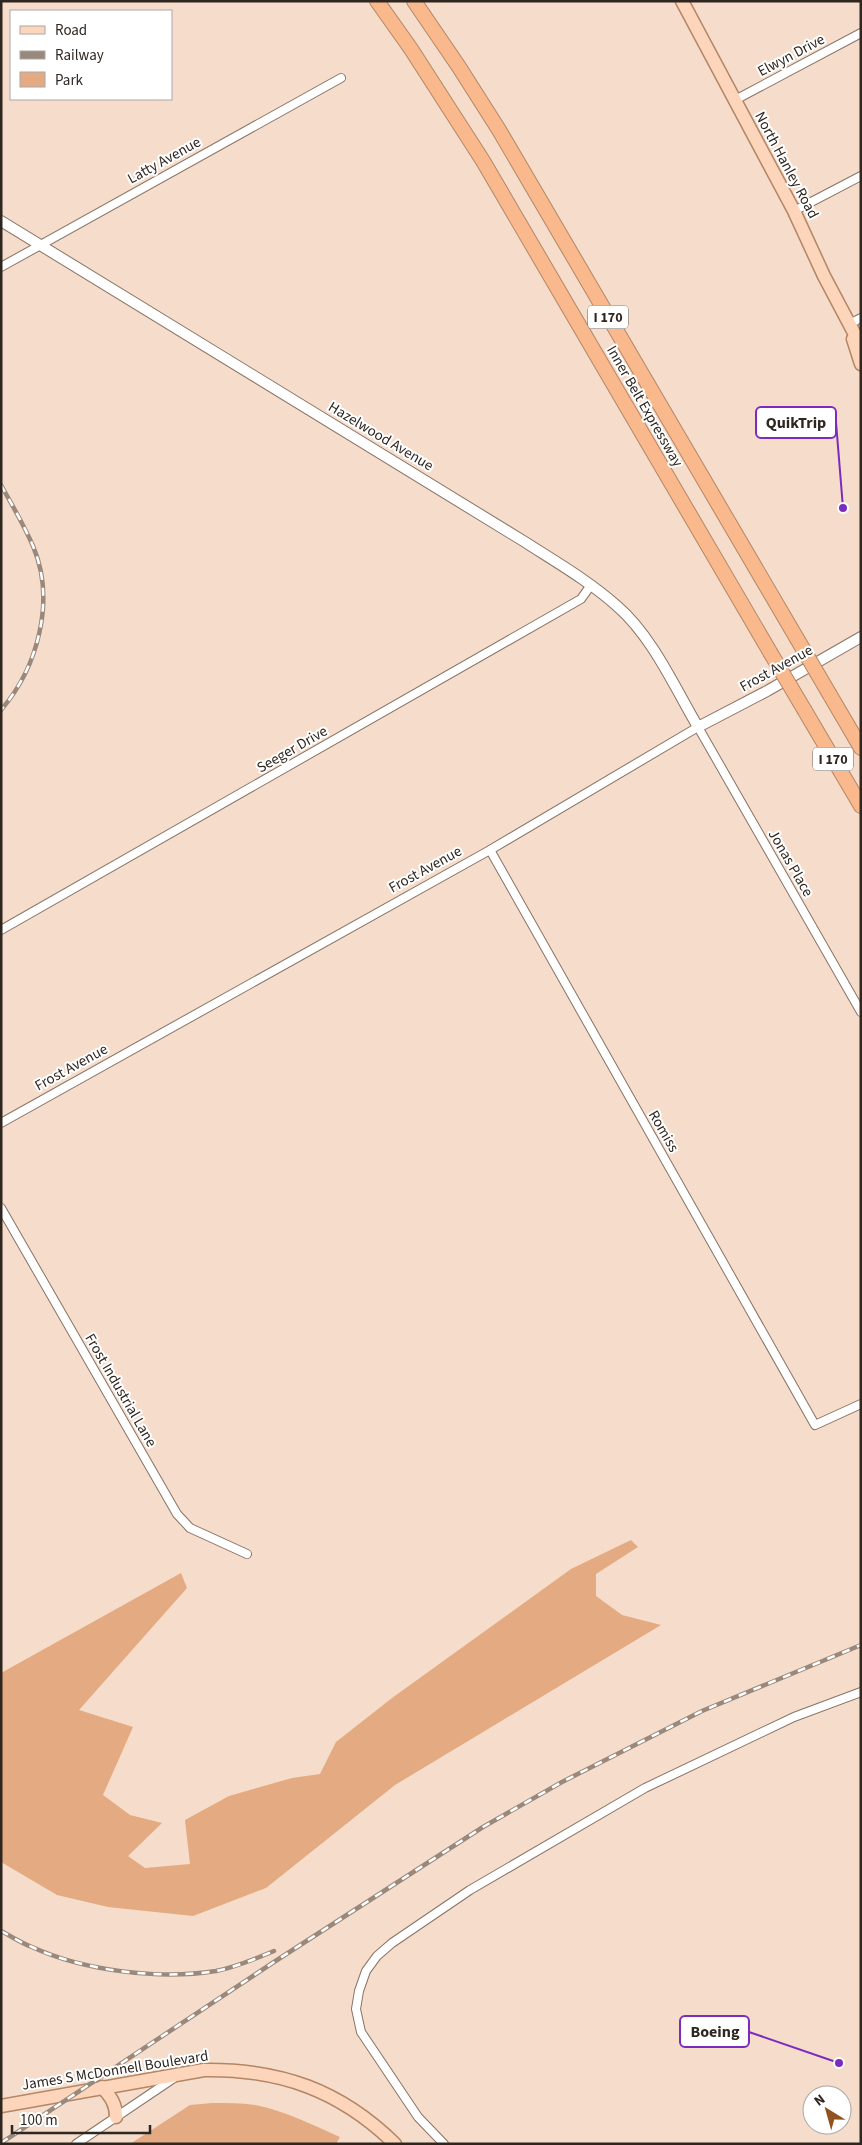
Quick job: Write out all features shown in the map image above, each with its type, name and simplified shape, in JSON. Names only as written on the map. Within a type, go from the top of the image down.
[{"type":"highway","name":"Inner Belt Expressway","points":[[376,1],[412,49],[483,162],[861,806]]},
{"type":"highway","name":"Inner Belt Expressway","points":[[414,1],[499,130],[861,748]]},
{"type":"main road","name":"North Hanley Road","points":[[682,1],[794,211],[861,346]]},
{"type":"main road","points":[[849,324],[861,364]]},
{"type":"main road","name":"James S McDonnell Boulevard","points":[[1,2106],[204,2070],[235,2070],[284,2078],[338,2100],[368,2120],[395,2144]]},
{"type":"main road","points":[[102,2087],[112,2098],[116,2107],[116,2117]]},
{"type":"street","name":"Elwyn Drive","points":[[735,100],[861,33]]},
{"type":"street","name":"Latty Avenue","points":[[1,267],[341,78]]},
{"type":"street","points":[[794,211],[861,176]]},
{"type":"street","name":"Hazelwood Avenue","points":[[1,221],[525,542],[590,585],[618,606],[638,628],[657,656],[698,727]]},
{"type":"street","points":[[849,324],[861,318]]},
{"type":"street","name":"Seeger Drive","points":[[1,930],[581,599],[590,585]]},
{"type":"street","name":"Frost Avenue","points":[[1,1123],[490,850],[698,727],[768,691],[861,637]]},
{"type":"street","name":"Jonas Place","points":[[698,727],[861,1012]]},
{"type":"street","name":"Romiss","points":[[490,850],[815,1425],[861,1404]]},
{"type":"street","name":"Frost Industrial Lane","points":[[1,1208],[177,1514],[190,1528],[247,1554]]},
{"type":"street","points":[[444,2144],[418,2117],[361,2032],[356,2009],[359,1991],[366,1971],[377,1956],[392,1942],[470,1890],[645,1788],[794,1717],[861,1692]]},
{"type":"street","points":[[76,2144],[180,2074]]},
{"type":"green space","points":[[631,1540],[638,1547],[596,1574],[596,1596],[622,1615],[661,1625],[395,1785],[266,1888],[193,1916],[108,1907],[57,1895],[1,1862],[1,1673],[181,1573],[187,1588],[79,1710],[133,1727],[103,1795],[130,1815],[162,1823],[128,1856],[145,1868],[190,1864],[185,1820],[229,1796],[292,1778],[320,1774],[336,1742],[392,1698],[571,1569]]},
{"type":"green space","points":[[212,2103],[255,2105],[299,2119],[340,2137],[336,2144],[130,2144],[190,2105]]},
{"type":"railway","points":[[1,485],[33,546],[40,567],[43,588],[40,632],[33,653],[25,674],[1,710]]},
{"type":"railway","points":[[1,2143],[274,1962],[483,1827],[562,1782],[702,1711],[861,1645]]},
{"type":"railway","points":[[1,1931],[28,1945],[75,1962],[98,1968],[147,1974],[194,1974],[216,1971],[253,1960],[274,1951]]},
{"type":"place","name":"QuikTrip","points":[[843,508]]},
{"type":"place","name":"Boeing","points":[[839,2063]]}]
